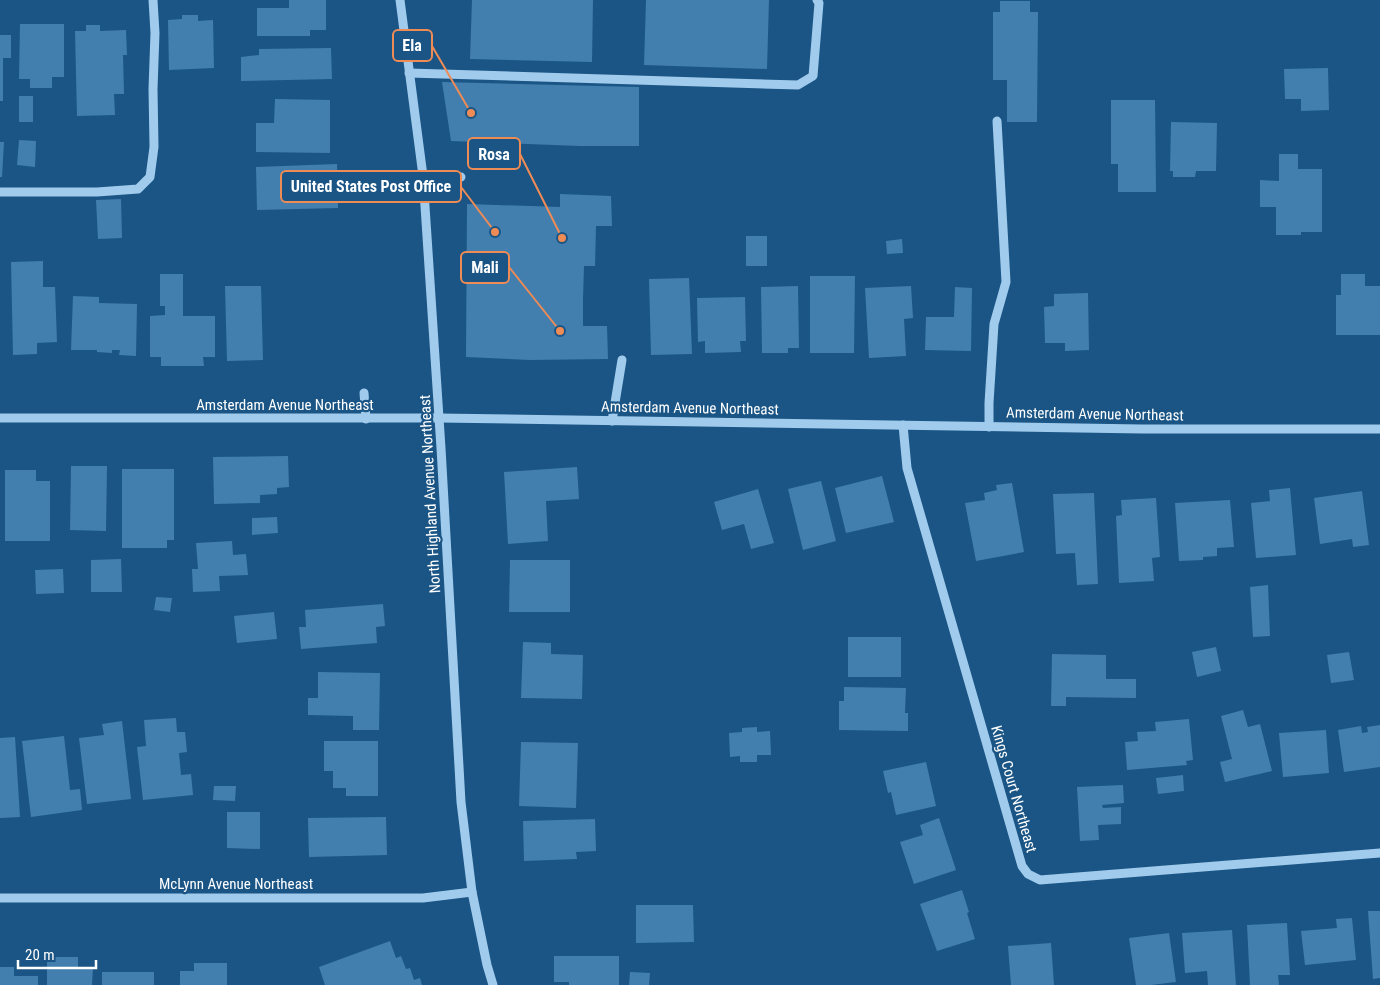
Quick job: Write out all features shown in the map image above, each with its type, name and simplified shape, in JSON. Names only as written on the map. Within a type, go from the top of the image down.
[{"type":"street","points":[[0,192],[96,192],[138,188],[150,176],[154,147],[153,89],[155,33],[153,0]]},
{"type":"street","name":"North Highland Avenue Northeast","points":[[400,0],[423,176],[461,802],[472,892],[493,985]]},
{"type":"street","points":[[409,73],[798,85],[813,76],[817,0]]},
{"type":"street","points":[[989,426],[994,324],[1006,282],[997,121]]},
{"type":"street","points":[[423,176],[461,177]]},
{"type":"street","points":[[612,421],[622,360]]},
{"type":"street","points":[[364,393],[366,419]]},
{"type":"street","name":"Amsterdam Avenue Northeast","points":[[0,418],[439,418],[1133,429],[1380,429]]},
{"type":"street","name":"Kings Court Northeast","points":[[903,425],[907,468],[1022,866],[1028,874],[1040,880],[1380,853]]},
{"type":"street","name":"McLynn Avenue Northeast","points":[[0,898],[423,898],[472,892]]},
{"type":"building","points":[[289,0],[326,0],[326,30],[310,30],[310,36],[257,36],[257,8],[289,8]]},
{"type":"building","points":[[472,0],[593,0],[592,62],[470,59]]},
{"type":"building","points":[[646,0],[769,0],[767,69],[644,65]]},
{"type":"building","points":[[1000,1],[1030,1],[1030,12],[1038,12],[1037,122],[1007,122],[1007,80],[993,80],[993,12],[1000,12]]},
{"type":"building","points":[[182,15],[198,15],[198,21],[213,20],[214,68],[169,70],[168,20],[182,19]]},
{"type":"building","points":[[20,24],[64,24],[64,77],[52,77],[52,88],[30,88],[30,79],[19,79]]},
{"type":"building","points":[[86,25],[100,25],[100,31],[126,30],[127,55],[123,55],[124,94],[114,94],[115,115],[77,116],[75,31],[86,31]]},
{"type":"building","points":[[0,35],[11,35],[11,58],[3,58],[3,101],[0,101]]},
{"type":"building","points":[[331,48],[332,79],[241,81],[241,57],[259,55],[259,49]]},
{"type":"building","points":[[1328,68],[1329,110],[1301,111],[1301,99],[1285,99],[1284,69]]},
{"type":"building","points":[[442,82],[639,87],[639,146],[580,146],[451,141]]},
{"type":"building","points":[[19,96],[33,96],[33,122],[19,122]]},
{"type":"building","points":[[275,99],[330,100],[330,153],[256,152],[256,123],[274,123]]},
{"type":"building","points":[[1111,100],[1155,100],[1156,192],[1118,192],[1118,164],[1111,164]]},
{"type":"building","points":[[1171,122],[1217,123],[1216,171],[1196,171],[1195,177],[1173,177],[1173,171],[1170,171]]},
{"type":"building","points":[[19,140],[36,141],[35,167],[17,165]]},
{"type":"building","points":[[0,142],[4,142],[2,177],[0,177]]},
{"type":"building","points":[[1279,154],[1298,154],[1298,169],[1322,169],[1322,232],[1301,232],[1301,235],[1276,235],[1276,207],[1260,207],[1260,180],[1279,181]]},
{"type":"building","points":[[337,164],[338,208],[257,210],[256,167]]},
{"type":"building","points":[[560,194],[611,196],[612,226],[596,226],[595,266],[584,266],[583,299],[583,326],[607,326],[608,359],[530,360],[466,357],[467,204],[560,207]]},
{"type":"building","points":[[121,199],[122,238],[98,239],[96,200]]},
{"type":"building","points":[[746,236],[767,236],[767,266],[746,266]]},
{"type":"building","points":[[902,239],[903,253],[887,254],[886,241]]},
{"type":"building","points":[[43,261],[43,287],[55,287],[57,342],[37,343],[37,354],[13,355],[11,262]]},
{"type":"building","points":[[160,274],[183,274],[183,316],[215,316],[215,357],[203,357],[204,366],[161,366],[161,357],[150,357],[150,316],[165,315],[165,306],[160,306]]},
{"type":"building","points":[[1341,274],[1365,274],[1365,286],[1380,286],[1380,335],[1336,335],[1336,295],[1341,295]]},
{"type":"building","points":[[810,276],[855,276],[854,353],[810,353]]},
{"type":"building","points":[[689,278],[692,354],[651,355],[649,279]]},
{"type":"building","points":[[225,286],[261,286],[263,360],[227,361]]},
{"type":"building","points":[[798,286],[799,348],[788,348],[788,353],[762,353],[761,287]]},
{"type":"building","points":[[911,286],[913,318],[904,319],[906,356],[869,358],[865,288]]},
{"type":"building","points":[[955,287],[972,288],[971,351],[925,350],[926,317],[954,317]]},
{"type":"building","points":[[1088,293],[1089,350],[1065,351],[1065,343],[1045,343],[1044,307],[1054,306],[1054,294]]},
{"type":"building","points":[[73,296],[99,297],[99,303],[137,304],[136,356],[119,355],[120,350],[112,350],[112,353],[97,352],[97,350],[71,350]]},
{"type":"building","points":[[745,297],[746,341],[740,341],[741,352],[705,353],[705,341],[698,342],[697,298]]},
{"type":"building","points":[[288,456],[289,487],[277,488],[277,494],[260,495],[260,503],[214,504],[213,457]]},
{"type":"building","points":[[71,466],[107,466],[106,531],[70,530]]},
{"type":"building","points":[[577,467],[579,499],[546,501],[548,541],[508,544],[504,472]]},
{"type":"building","points":[[122,469],[174,469],[174,540],[167,540],[167,548],[122,548]]},
{"type":"building","points":[[5,470],[36,470],[36,481],[50,481],[50,541],[5,541]]},
{"type":"building","points":[[882,476],[894,522],[846,533],[835,488]]},
{"type":"building","points":[[821,481],[836,541],[803,550],[788,489]]},
{"type":"building","points":[[1012,483],[1024,552],[976,561],[965,503],[985,500],[984,493],[997,490],[996,485]]},
{"type":"building","points":[[1290,488],[1296,555],[1256,558],[1251,503],[1270,501],[1269,490]]},
{"type":"building","points":[[758,489],[774,543],[751,549],[744,524],[722,530],[714,502]]},
{"type":"building","points":[[1362,491],[1369,545],[1353,547],[1352,539],[1320,544],[1314,498]]},
{"type":"building","points":[[1094,493],[1098,584],[1077,585],[1075,553],[1056,554],[1053,494]]},
{"type":"building","points":[[1156,498],[1160,557],[1152,558],[1154,581],[1119,583],[1116,516],[1122,515],[1121,500]]},
{"type":"building","points":[[1230,500],[1234,547],[1217,548],[1217,556],[1203,557],[1203,560],[1179,561],[1175,503]]},
{"type":"building","points":[[277,517],[278,533],[252,535],[252,518]]},
{"type":"building","points":[[232,541],[233,555],[246,554],[248,575],[219,576],[220,591],[193,592],[192,569],[198,569],[196,543]]},
{"type":"building","points":[[121,559],[122,592],[91,592],[91,560]]},
{"type":"building","points":[[510,560],[570,560],[570,612],[509,612]]},
{"type":"building","points":[[63,569],[64,593],[36,594],[35,570]]},
{"type":"building","points":[[1268,585],[1270,636],[1253,637],[1250,587]]},
{"type":"building","points":[[156,597],[172,598],[170,612],[154,610]]},
{"type":"building","points":[[383,604],[385,626],[376,627],[377,643],[301,649],[299,627],[306,627],[305,610]]},
{"type":"building","points":[[274,612],[277,639],[237,643],[234,616]]},
{"type":"building","points":[[848,637],[901,637],[901,677],[848,677]]},
{"type":"building","points":[[523,642],[551,643],[551,654],[583,655],[582,699],[521,698]]},
{"type":"building","points":[[1216,647],[1221,671],[1197,677],[1192,652]]},
{"type":"building","points":[[1349,652],[1354,680],[1331,683],[1327,655]]},
{"type":"building","points":[[1052,654],[1106,655],[1106,679],[1136,679],[1136,698],[1066,697],[1066,706],[1051,706]]},
{"type":"building","points":[[318,672],[380,673],[379,730],[353,730],[353,716],[308,715],[308,698],[318,698]]},
{"type":"building","points":[[844,687],[906,688],[905,713],[908,713],[908,731],[839,730],[839,701],[844,701]]},
{"type":"building","points":[[1243,710],[1248,727],[1260,724],[1272,771],[1225,782],[1220,762],[1232,759],[1221,716]]},
{"type":"building","points":[[176,718],[177,732],[185,732],[187,752],[179,753],[181,775],[191,774],[193,795],[143,800],[137,747],[146,746],[144,720]]},
{"type":"building","points":[[1189,719],[1193,760],[1186,761],[1187,765],[1127,770],[1125,742],[1138,741],[1137,732],[1156,731],[1155,722]]},
{"type":"building","points":[[122,721],[131,799],[87,804],[79,738],[104,735],[102,724]]},
{"type":"building","points":[[1380,725],[1380,767],[1344,772],[1338,730],[1361,726],[1362,733],[1368,732],[1367,727]]},
{"type":"building","points":[[757,727],[757,732],[770,731],[771,755],[757,755],[757,762],[740,762],[740,756],[730,757],[729,733],[742,732],[742,728]]},
{"type":"building","points":[[1326,730],[1329,773],[1283,777],[1279,733]]},
{"type":"building","points":[[64,736],[70,790],[80,789],[82,810],[31,817],[22,741]]},
{"type":"building","points":[[15,737],[20,817],[0,818],[0,738]]},
{"type":"building","points":[[324,741],[378,741],[378,796],[346,796],[346,788],[333,788],[333,771],[324,771]]},
{"type":"building","points":[[521,742],[578,743],[576,808],[519,806]]},
{"type":"building","points":[[926,762],[936,806],[896,815],[891,792],[888,793],[883,771]]},
{"type":"building","points":[[1183,775],[1184,791],[1158,794],[1156,778]]},
{"type":"building","points":[[1123,785],[1124,803],[1102,805],[1103,808],[1121,807],[1121,824],[1098,825],[1099,840],[1080,841],[1077,787]]},
{"type":"building","points":[[214,786],[236,786],[235,801],[213,800]]},
{"type":"building","points":[[227,812],[260,812],[260,849],[227,848]]},
{"type":"building","points":[[386,817],[387,855],[309,857],[308,818]]},
{"type":"building","points":[[939,818],[956,870],[914,884],[900,842],[923,835],[920,825]]},
{"type":"building","points":[[595,819],[596,851],[576,852],[577,859],[524,861],[523,821]]},
{"type":"building","points":[[962,890],[975,939],[937,951],[920,904]]},
{"type":"building","points":[[636,905],[693,905],[694,942],[636,943]]},
{"type":"building","points":[[1368,911],[1380,911],[1380,978],[1373,979]]},
{"type":"building","points":[[1352,918],[1356,960],[1305,965],[1301,931],[1337,928],[1336,919]]},
{"type":"building","points":[[1287,923],[1290,975],[1278,975],[1279,985],[1250,985],[1247,925]]},
{"type":"building","points":[[1232,930],[1236,985],[1208,985],[1207,971],[1185,973],[1182,933]]},
{"type":"building","points":[[1169,933],[1176,982],[1136,985],[1129,938]]},
{"type":"building","points":[[390,941],[396,958],[401,956],[406,969],[410,968],[414,980],[420,978],[422,985],[325,985],[319,967]]},
{"type":"building","points":[[1051,943],[1054,985],[1011,985],[1008,946]]},
{"type":"building","points":[[554,956],[619,956],[619,985],[569,985],[569,982],[554,982]]},
{"type":"building","points":[[47,957],[78,957],[78,967],[93,967],[92,985],[47,985]]},
{"type":"building","points":[[194,963],[227,963],[227,985],[180,985],[180,971],[194,971]]},
{"type":"building","points":[[0,967],[14,967],[14,976],[38,976],[38,985],[0,985]]},
{"type":"building","points":[[102,972],[154,972],[154,985],[102,985]]},
{"type":"building","points":[[630,972],[650,973],[649,985],[629,985]]},
{"type":"place","name":"Ela","points":[[471,113]]},
{"type":"place","name":"United States Post Office","points":[[495,232]]},
{"type":"place","name":"Rosa","points":[[562,238]]},
{"type":"place","name":"Mali","points":[[560,331]]}]
